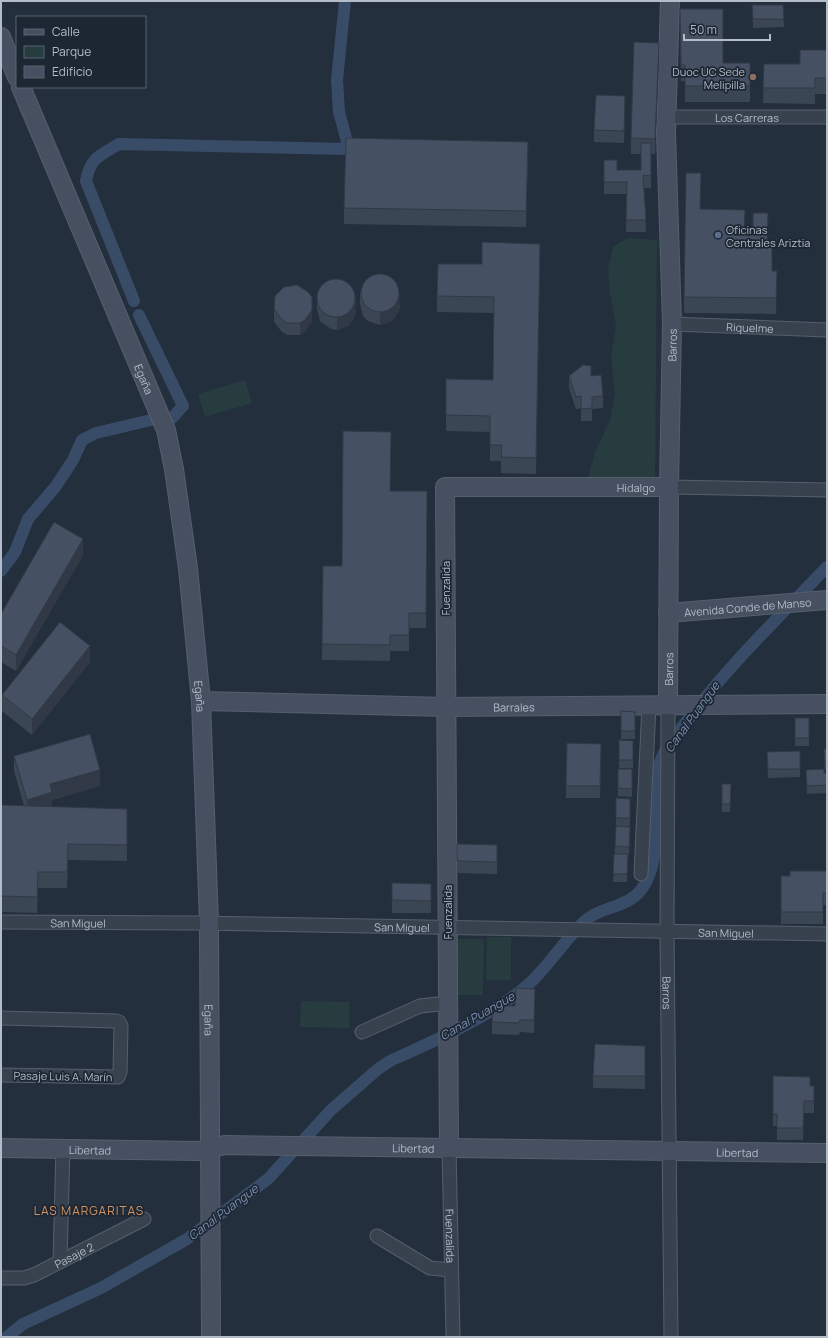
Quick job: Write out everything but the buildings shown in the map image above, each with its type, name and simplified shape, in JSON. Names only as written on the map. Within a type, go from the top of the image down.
[{"type":"street","name":"Barros","points":[[670,1],[667,117],[672,324],[669,487],[667,931],[671,1337]]},
{"type":"street","points":[[1,38],[16,75]]},
{"type":"street","name":"Egaña","points":[[21,88],[166,430],[174,469],[188,568],[201,702],[209,924],[211,1337]]},
{"type":"street","name":"Los Carreras","points":[[667,117],[827,118]]},
{"type":"street","name":"Riquelme","points":[[672,324],[827,330]]},
{"type":"street","name":"Hidalgo","points":[[445,487],[669,487],[827,490]]},
{"type":"street","name":"Fuenzalida","points":[[445,487],[448,1044],[453,1337]]},
{"type":"street","name":"Avenida Conde de Manso","points":[[668,613],[827,600]]},
{"type":"street","name":"Barrales","points":[[201,702],[446,706],[827,704]]},
{"type":"street","points":[[641,874],[649,705]]},
{"type":"street","name":"San Miguel","points":[[1,922],[447,927],[827,934]]},
{"type":"street","points":[[362,1032],[420,1006],[448,1003]]},
{"type":"street","name":"Pasaje Luis A. Marín","points":[[1,1018],[116,1021],[119,1022],[121,1026],[120,1072],[118,1077],[1,1075]]},
{"type":"street","name":"Libertad","points":[[1,1148],[199,1151],[220,1144],[827,1153]]},
{"type":"street","points":[[60,1261],[63,1148]]},
{"type":"street","name":"Pasaje 2","points":[[1,1278],[29,1277],[144,1219]]},
{"type":"street","points":[[377,1236],[430,1268],[452,1270]]},
{"type":"green space","points":[[627,238],[657,240],[655,485],[586,486],[595,452],[610,420],[615,393],[611,357],[616,326],[610,293],[608,269],[613,247]]},
{"type":"green space","points":[[245,380],[252,403],[205,417],[198,394]]},
{"type":"green space","points":[[487,937],[511,937],[511,980],[486,980]]},
{"type":"green space","points":[[456,939],[484,939],[483,995],[455,995]]},
{"type":"green space","points":[[301,1001],[350,1002],[349,1028],[300,1027]]},
{"type":"waterway","points":[[134,301],[86,181],[93,162],[101,154],[119,144],[349,149],[339,112],[337,80],[345,1]]},
{"type":"waterway","points":[[139,315],[183,406],[172,418]]},
{"type":"waterway","points":[[1,571],[15,552],[28,519],[56,486],[73,460],[82,440],[96,433],[151,420]]},
{"type":"waterway","name":"Canal Puangue","points":[[7,1337],[23,1324],[101,1288],[187,1239],[268,1179],[331,1110],[378,1069],[390,1061],[425,1045],[500,1006],[530,983],[579,927],[592,915],[622,904],[635,896],[641,890],[649,876],[653,861],[655,844],[655,792],[657,776],[663,754],[678,732],[722,678],[756,640],[827,567]]},
{"type":"place","name":"Duoc UC Sede Melipilla","points":[[753,77]]},
{"type":"place","name":"Oficinas Centrales Ariztia","points":[[718,235]]},
{"type":"district","name":"LAS MARGARITAS","points":[[89,1210]]}]
